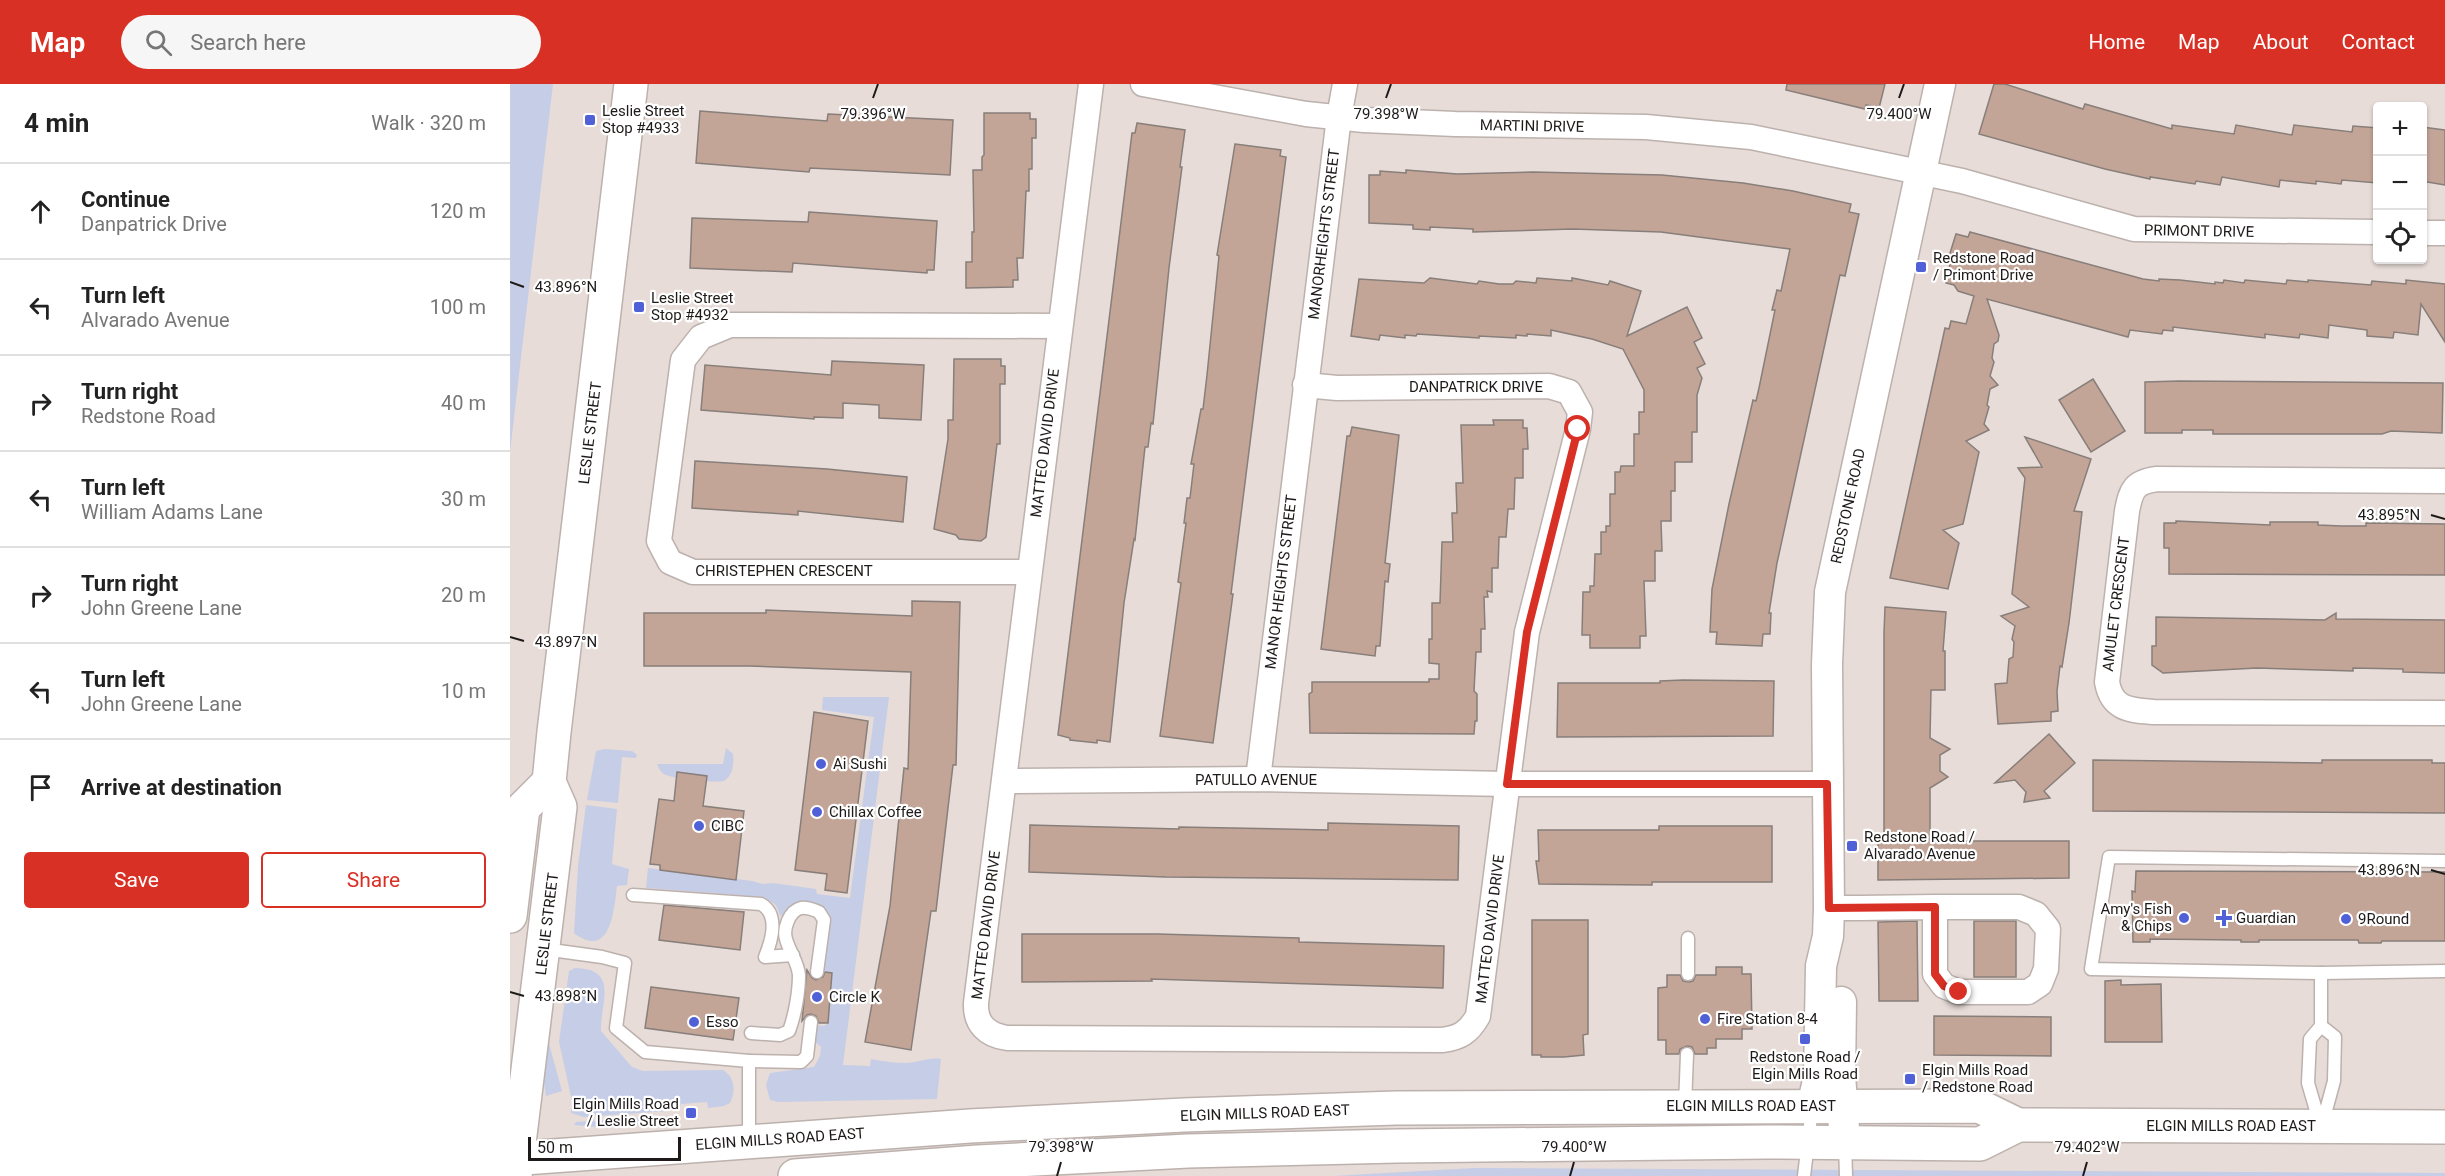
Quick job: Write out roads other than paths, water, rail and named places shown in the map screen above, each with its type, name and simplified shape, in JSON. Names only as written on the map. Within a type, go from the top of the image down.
[{"type":"main road","name":"LESLIE STREET","points":[[514,1164],[544,949],[560,807],[549,782],[631,84]]},
{"type":"main road","points":[[510,916],[523,808],[549,782]]},
{"type":"main road","name":"ELGIN MILLS ROAD EAST","points":[[514,1164],[749,1141],[1184,1115],[1396,1108],[1979,1106],[2018,1125],[2445,1127]]},
{"type":"main road","name":"ELGIN MILLS ROAD EAST","points":[[795,1176],[978,1162],[1188,1151],[1447,1145],[1845,1142],[1980,1144],[2018,1125]]},
{"type":"street","name":"MATTEO DAVID DRIVE","points":[[1091,84],[1029,572],[976,1013],[978,1021],[984,1030],[994,1036],[1007,1038],[1457,1039],[1467,1032],[1478,1016],[1507,784]]},
{"type":"street","name":"MARTINI DRIVE","points":[[1143,84],[1306,114],[1339,117],[1455,124],[1646,128],[1751,137],[1920,172]]},
{"type":"street","name":"MANORHEIGHTS STREET","points":[[1305,385],[1345,84]]},
{"type":"street","name":"REDSTONE ROAD","points":[[1845,1142],[1827,1106],[1819,1076],[1821,966],[1829,922],[1827,637],[1830,592],[1940,84]]},
{"type":"street","name":"PRIMONT DRIVE","points":[[1920,172],[2134,229],[2373,232]]},
{"type":"street","points":[[2427,232],[2445,233]]},
{"type":"street","name":"CHRISTEPHEN CRESCENT","points":[[1029,572],[693,572],[670,562],[659,541],[683,360],[700,337],[730,325],[1059,327]]},
{"type":"street","name":"MANOR HEIGHTS STREET","points":[[1258,779],[1305,385]]},
{"type":"street","name":"DANPATRICK DRIVE","points":[[1305,385],[1337,388],[1549,386],[1569,392],[1577,405],[1580,412],[1578,429],[1527,632],[1507,784]]},
{"type":"street","name":"AMULET CRESCENT","points":[[2445,481],[2157,479],[2138,484],[2133,490],[2127,511],[2107,682],[2109,692],[2123,707],[2154,712],[2445,713]]},
{"type":"street","name":"PATULLO AVENUE","points":[[1005,781],[1258,779],[1507,784],[1827,784]]},
{"type":"street","points":[[1829,922],[1935,907],[2019,907],[2037,914],[2048,929],[2046,969],[2040,984],[2028,992],[1959,992],[1944,986],[1935,974],[1935,907]]},
{"type":"lane","points":[[2445,861],[2109,857],[2091,969],[2321,973],[2445,971]]},
{"type":"lane","points":[[633,895],[761,904],[768,908],[773,918],[769,948],[765,957],[793,955]]},
{"type":"lane","points":[[751,1033],[780,1035],[789,1031],[799,974],[785,938],[787,924],[793,913],[801,908],[819,912],[824,920],[817,972]]},
{"type":"lane","points":[[1688,938],[1688,975]]},
{"type":"lane","points":[[544,949],[602,957],[625,963],[616,1028],[645,1052],[749,1061],[801,1062],[807,1056],[811,1022]]},
{"type":"lane","points":[[2321,973],[2322,1026],[2310,1039],[2308,1083],[2321,1126]]},
{"type":"lane","points":[[2321,1126],[2334,1081],[2335,1037],[2322,1026]]},
{"type":"lane","points":[[1686,1106],[1687,1053]]},
{"type":"lane","points":[[749,1061],[749,1141]]},
{"type":"lane","points":[[1804,1176],[1807,1143],[1827,1106]]},
{"type":"lane","points":[[1845,1142],[1846,1176]]},
{"type":"place","name":"Leslie Street Stop #4933","points":[[590,120]]},
{"type":"place","name":"Redstone Road / Primont Drive","points":[[1921,267]]},
{"type":"place","name":"Leslie Street Stop #4932","points":[[639,307]]},
{"type":"place","name":"Ai Sushi","points":[[821,764]]},
{"type":"place","name":"Chillax Coffee","points":[[817,812]]},
{"type":"place","name":"CIBC","points":[[699,826]]},
{"type":"place","name":"Redstone Road / Alvarado Avenue","points":[[1852,846]]},
{"type":"place","name":"Amy's Fish & Chips","points":[[2184,918]]},
{"type":"place","name":"Guardian","points":[[2224,918]]},
{"type":"place","name":"9Round","points":[[2346,919]]},
{"type":"place","name":"Circle K","points":[[817,997]]},
{"type":"place","name":"Fire Station 8-4","points":[[1705,1019]]},
{"type":"place","name":"Esso","points":[[694,1022]]},
{"type":"place","name":"Redstone Road / Elgin Mills Road","points":[[1805,1039]]},
{"type":"place","name":"Elgin Mills Road / Redstone Road","points":[[1910,1079]]},
{"type":"place","name":"Elgin Mills Road / Leslie Street","points":[[691,1113]]}]
